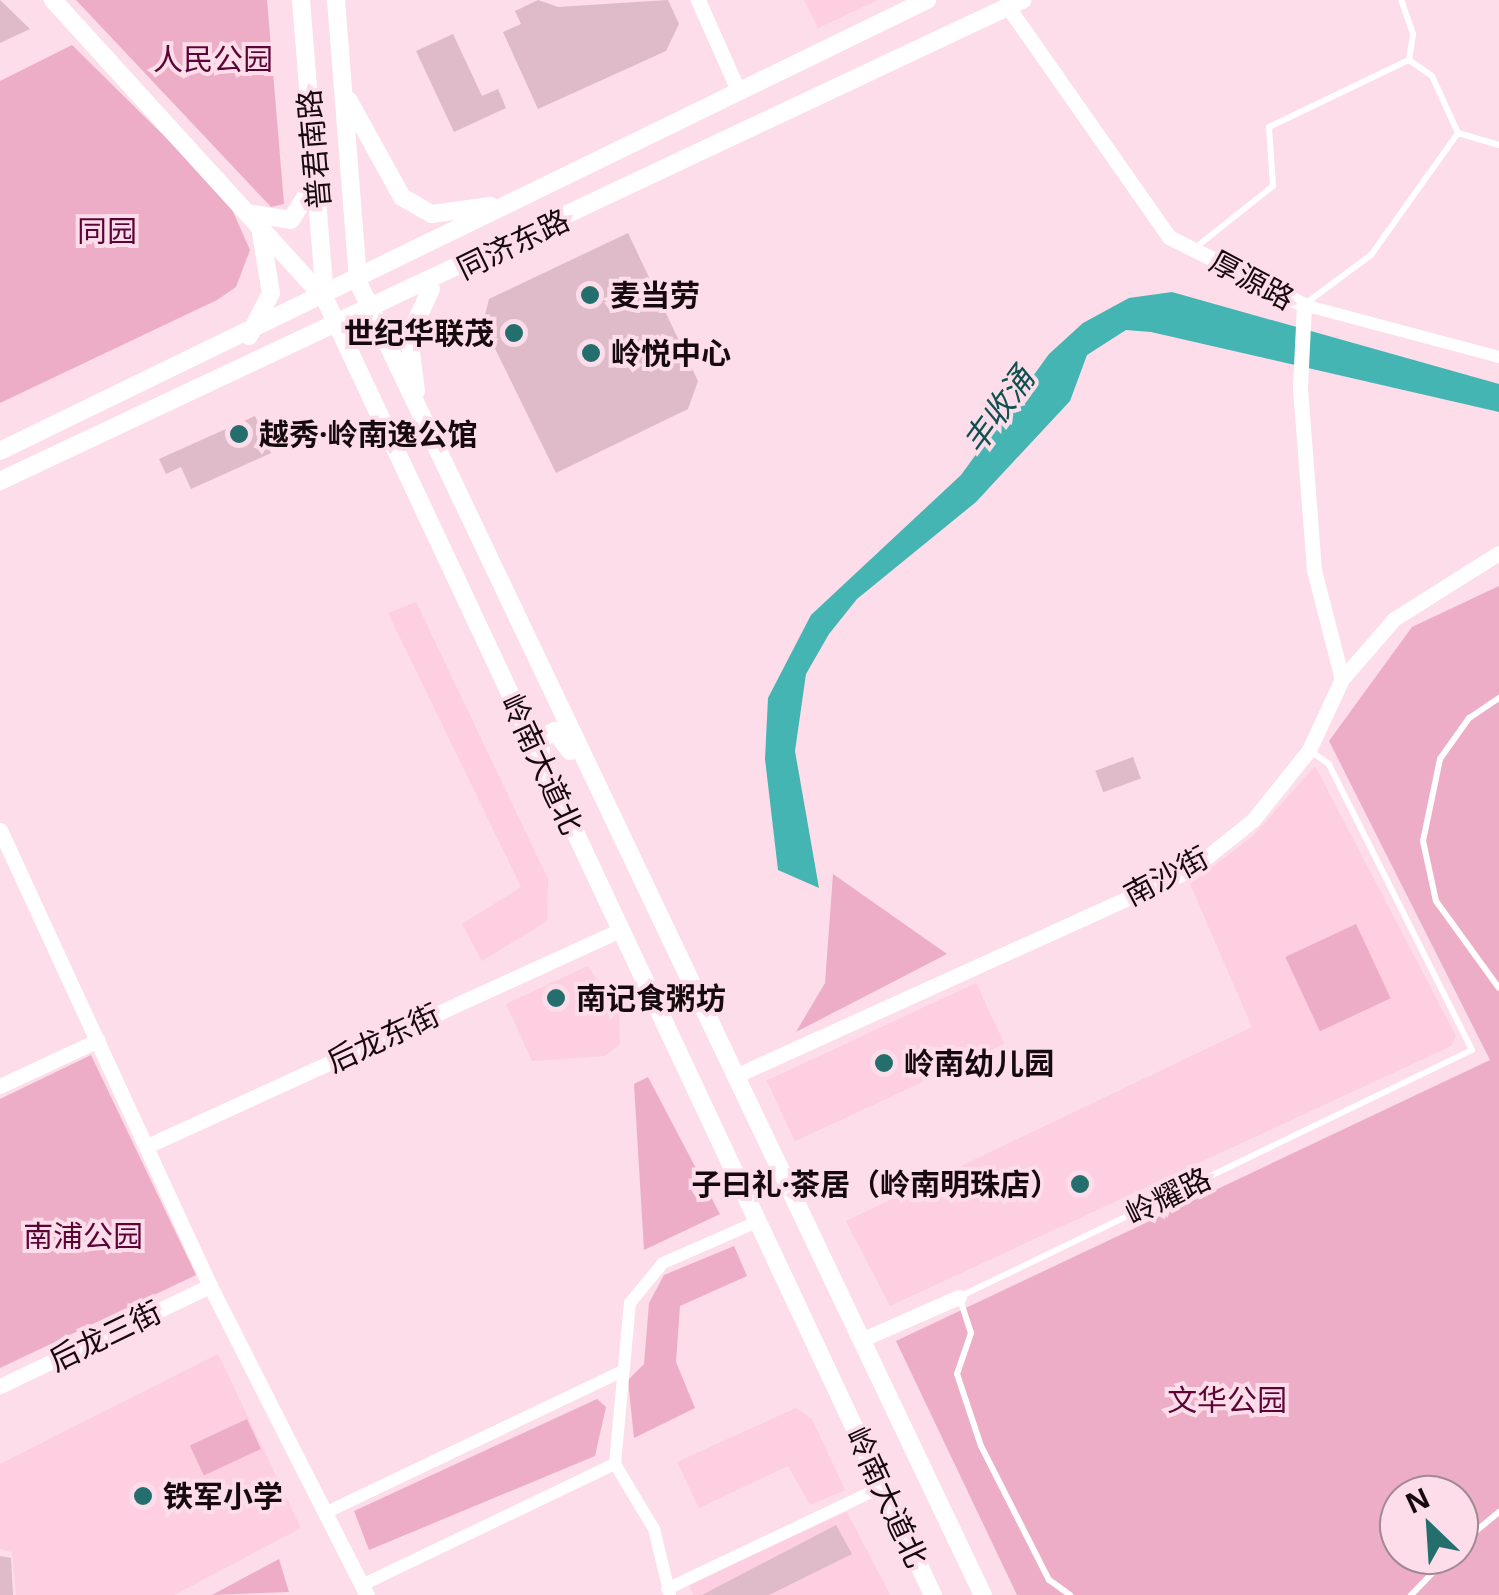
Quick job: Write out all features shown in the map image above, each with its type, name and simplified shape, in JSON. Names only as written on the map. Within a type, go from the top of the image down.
[{"type":"main road","name":"岭南大道北","points":[[54,0],[325,299],[933,1595]]},
{"type":"main road","name":"普君南路","points":[[300,0],[325,299]]},
{"type":"main road","name":"普君南路","points":[[336,0],[358,282]]},
{"type":"main road","name":"同济东路","points":[[0,451],[325,299],[737,88],[926,0]]},
{"type":"main road","name":"同济东路","points":[[0,481],[338,328],[1015,4]]},
{"type":"main road","points":[[343,86],[383,175],[432,214],[533,192]]},
{"type":"main road","points":[[248,211],[290,220],[316,174]]},
{"type":"main road","points":[[248,211],[268,250],[271,293],[249,336]]},
{"type":"main road","points":[[419,411],[408,338],[416,305],[439,280]]},
{"type":"main road","name":"岭南大道北","points":[[358,282],[984,1595]]},
{"type":"main road","points":[[541,761],[540,739],[555,730],[608,809]]},
{"type":"street","points":[[698,0],[737,88]]},
{"type":"street","name":"厚源路","points":[[1015,4],[1169,237],[1304,305],[1300,388],[1314,570],[1342,679]]},
{"type":"street","points":[[1304,305],[1499,357]]},
{"type":"street","name":"南沙街","points":[[735,1076],[1192,869],[1253,820],[1310,750],[1342,679],[1394,620],[1499,553]]},
{"type":"street","points":[[0,830],[210,1286],[364,1590],[615,1464]]},
{"type":"street","name":"后龙东街","points":[[146,1146],[620,930]]},
{"type":"street","points":[[0,1086],[98,1040]]},
{"type":"street","points":[[757,1222],[644,1281],[630,1303],[618,1373],[615,1464],[654,1528],[669,1592],[882,1488]]},
{"type":"street","name":"后龙三街","points":[[0,1386],[210,1286]]},
{"type":"street","name":"岭耀路","points":[[862,1339],[959,1297]]},
{"type":"street","points":[[325,1513],[618,1373]]},
{"type":"lane","points":[[1401,0],[1413,34],[1409,60]]},
{"type":"lane","points":[[1409,60],[1432,76],[1458,133],[1499,145]]},
{"type":"lane","points":[[1194,249],[1273,186],[1269,127],[1409,60]]},
{"type":"lane","points":[[1304,305],[1371,255],[1458,133]]},
{"type":"lane","points":[[1499,698],[1469,718],[1440,758],[1423,841],[1436,901],[1499,988]]},
{"type":"lane","name":"岭耀路","points":[[959,1297],[1472,1050],[1329,764],[1310,750]]},
{"type":"lane","points":[[959,1297],[971,1333],[957,1374],[981,1446],[1049,1580],[1070,1595]]},
{"type":"lane","points":[[1479,1528],[1499,1512]]},
{"type":"lane","points":[[1411,1595],[1430,1575]]},
{"type":"shaded area","points":[[804,0],[878,0],[818,28]]},
{"type":"shaded area","points":[[416,602],[548,879],[547,921],[482,961],[462,924],[521,887],[388,613]]},
{"type":"shaded area","points":[[1315,766],[1456,1036],[1451,1046],[890,1306],[846,1221],[1252,1027],[1190,884],[1253,836]]},
{"type":"shaded area","points":[[588,966],[619,1012],[620,1044],[605,1056],[532,1061],[506,1004]]},
{"type":"shaded area","name":"岭南幼儿园","points":[[976,983],[1004,1044],[795,1141],[767,1081]]},
{"type":"shaded area","name":"铁军小学","points":[[218,1354],[301,1528],[174,1595],[16,1595],[12,1552],[0,1549],[0,1464]]},
{"type":"shaded area","points":[[796,1408],[812,1419],[845,1490],[810,1505],[788,1466],[699,1508],[677,1462]]},
{"type":"shaded area","points":[[847,1512],[890,1595],[693,1595],[689,1584]]},
{"type":"green space","name":"人民公园","points":[[76,0],[267,0],[284,204],[271,207]]},
{"type":"green space","name":"同园","points":[[72,45],[227,198],[250,250],[236,287],[217,300],[0,403],[0,81]]},
{"type":"green space","name":"文华公园","points":[[1499,586],[1499,1595],[1017,1595],[896,1341],[1490,1060],[1329,741],[1412,627]]},
{"type":"green space","points":[[833,874],[947,954],[796,1032],[825,983]]},
{"type":"green space","points":[[1356,924],[1391,998],[1320,1031],[1285,957]]},
{"type":"green space","name":"南浦公园","points":[[91,1055],[196,1275],[0,1368],[0,1099]]},
{"type":"green space","points":[[648,1077],[720,1214],[644,1250],[634,1084]]},
{"type":"green space","points":[[734,1246],[747,1276],[680,1306],[676,1362],[695,1408],[634,1438],[628,1380],[644,1364],[649,1303],[664,1275]]},
{"type":"green space","points":[[597,1399],[606,1407],[595,1456],[369,1550],[354,1511]]},
{"type":"green space","points":[[247,1419],[261,1449],[204,1476],[190,1446]]},
{"type":"green space","points":[[279,1559],[289,1592],[212,1595]]},
{"type":"water","points":[[1172,292],[1499,384],[1499,412],[1151,332],[1126,330],[1087,355],[1070,401],[976,502],[857,599],[829,634],[806,674],[795,751],[819,888],[778,870],[765,759],[768,698],[811,615],[961,475],[1049,354],[1083,323],[1129,298]]},
{"type":"building","points":[[0,0],[30,29],[0,43]]},
{"type":"building","points":[[538,0],[558,7],[668,0],[679,24],[666,51],[538,109],[503,32],[521,24],[515,11]]},
{"type":"building","points":[[453,34],[482,96],[498,89],[506,108],[454,132],[416,51]]},
{"type":"building","name":"岭悦中心","points":[[628,233],[698,381],[688,409],[556,473],[483,324],[489,299]]},
{"type":"building","name":"越秀·岭南逸公馆","points":[[255,416],[271,453],[191,489],[181,467],[166,474],[159,459]]},
{"type":"building","points":[[1133,757],[1141,779],[1103,792],[1095,771]]},
{"type":"building","points":[[836,1525],[852,1554],[769,1595],[702,1595]]},
{"type":"building","points":[[0,1556],[11,1558],[13,1595],[0,1595]]},
{"type":"place","name":"麦当劳","points":[[590,295]]},
{"type":"place","name":"世纪华联茂","points":[[514,333]]},
{"type":"place","name":"岭悦中心","points":[[591,353]]},
{"type":"place","name":"越秀·岭南逸公馆","points":[[239,434]]},
{"type":"place","name":"南记食粥坊","points":[[556,998]]},
{"type":"place","name":"岭南幼儿园","points":[[884,1063]]},
{"type":"place","name":"子曰礼·茶居（岭南明珠店）","points":[[1080,1184]]},
{"type":"place","name":"铁军小学","points":[[143,1496]]},
{"type":"water label","name":"丰收涌","points":[[998,410]]}]
